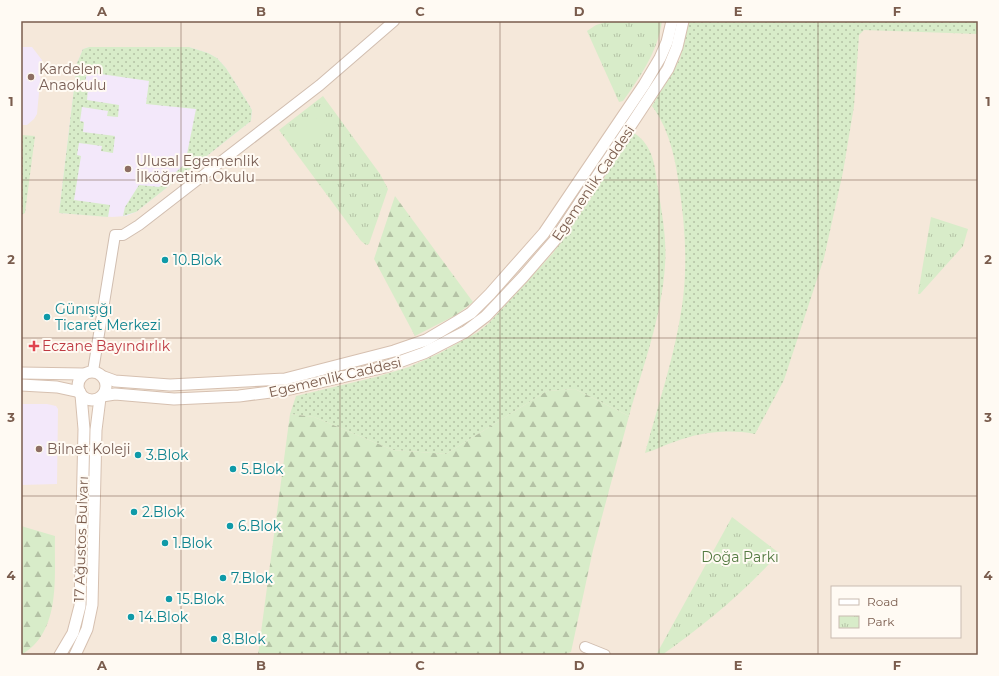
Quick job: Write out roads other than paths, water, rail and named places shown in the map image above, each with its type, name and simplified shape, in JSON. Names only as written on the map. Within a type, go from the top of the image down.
[{"type":"main road","name":"Egemenlik Caddesi","points":[[88,373],[100,373],[104,378],[120,381],[170,386],[285,378],[394,351],[426,340],[458,321],[470,313],[490,294],[554,220],[657,63],[667,42],[672,21]]},
{"type":"main road","name":"Egemenlik Caddesi","points":[[21,386],[57,387],[80,394],[90,400],[121,394],[174,399],[239,396],[286,390],[392,365],[424,353],[465,332],[486,316],[555,240],[668,69],[677,47],[683,21]]},
{"type":"main road","points":[[21,373],[88,373]]},
{"type":"main road","points":[[80,394],[78,382],[88,373]]},
{"type":"main road","points":[[101,397],[106,389],[104,378]]},
{"type":"main road","name":"17 Ağustos Bulvarı","points":[[60,655],[73,633],[80,606],[84,429],[80,394]]},
{"type":"main road","name":"17 Ağustos Bulvarı","points":[[75,655],[87,629],[92,605],[96,430],[101,397]]},
{"type":"street","points":[[88,373],[115,235],[127,233],[151,215],[337,72],[394,21]]},
{"type":"street","points":[[585,646],[604,655]]},
{"type":"place","name":"Kardelen Anaokulu","points":[[31,77]]},
{"type":"place","name":"Ulusal Egemenlik İlköğretim Okulu","points":[[128,169]]},
{"type":"place","name":"10.Blok","points":[[165,260]]},
{"type":"place","name":"Günışığı Ticaret Merkezi","points":[[47,317]]},
{"type":"place","name":"Eczane Bayındırlık","points":[[34,346]]},
{"type":"place","name":"Bilnet Koleji","points":[[39,449]]},
{"type":"place","name":"3.Blok","points":[[138,455]]},
{"type":"place","name":"5.Blok","points":[[233,469]]},
{"type":"place","name":"2.Blok","points":[[134,512]]},
{"type":"place","name":"6.Blok","points":[[230,526]]},
{"type":"place","name":"1.Blok","points":[[165,543]]},
{"type":"place","name":"7.Blok","points":[[223,578]]},
{"type":"place","name":"15.Blok","points":[[169,599]]},
{"type":"place","name":"14.Blok","points":[[131,617]]},
{"type":"place","name":"8.Blok","points":[[214,639]]},
{"type":"park label","name":"Doğa Parkı","points":[[740,557]]}]
